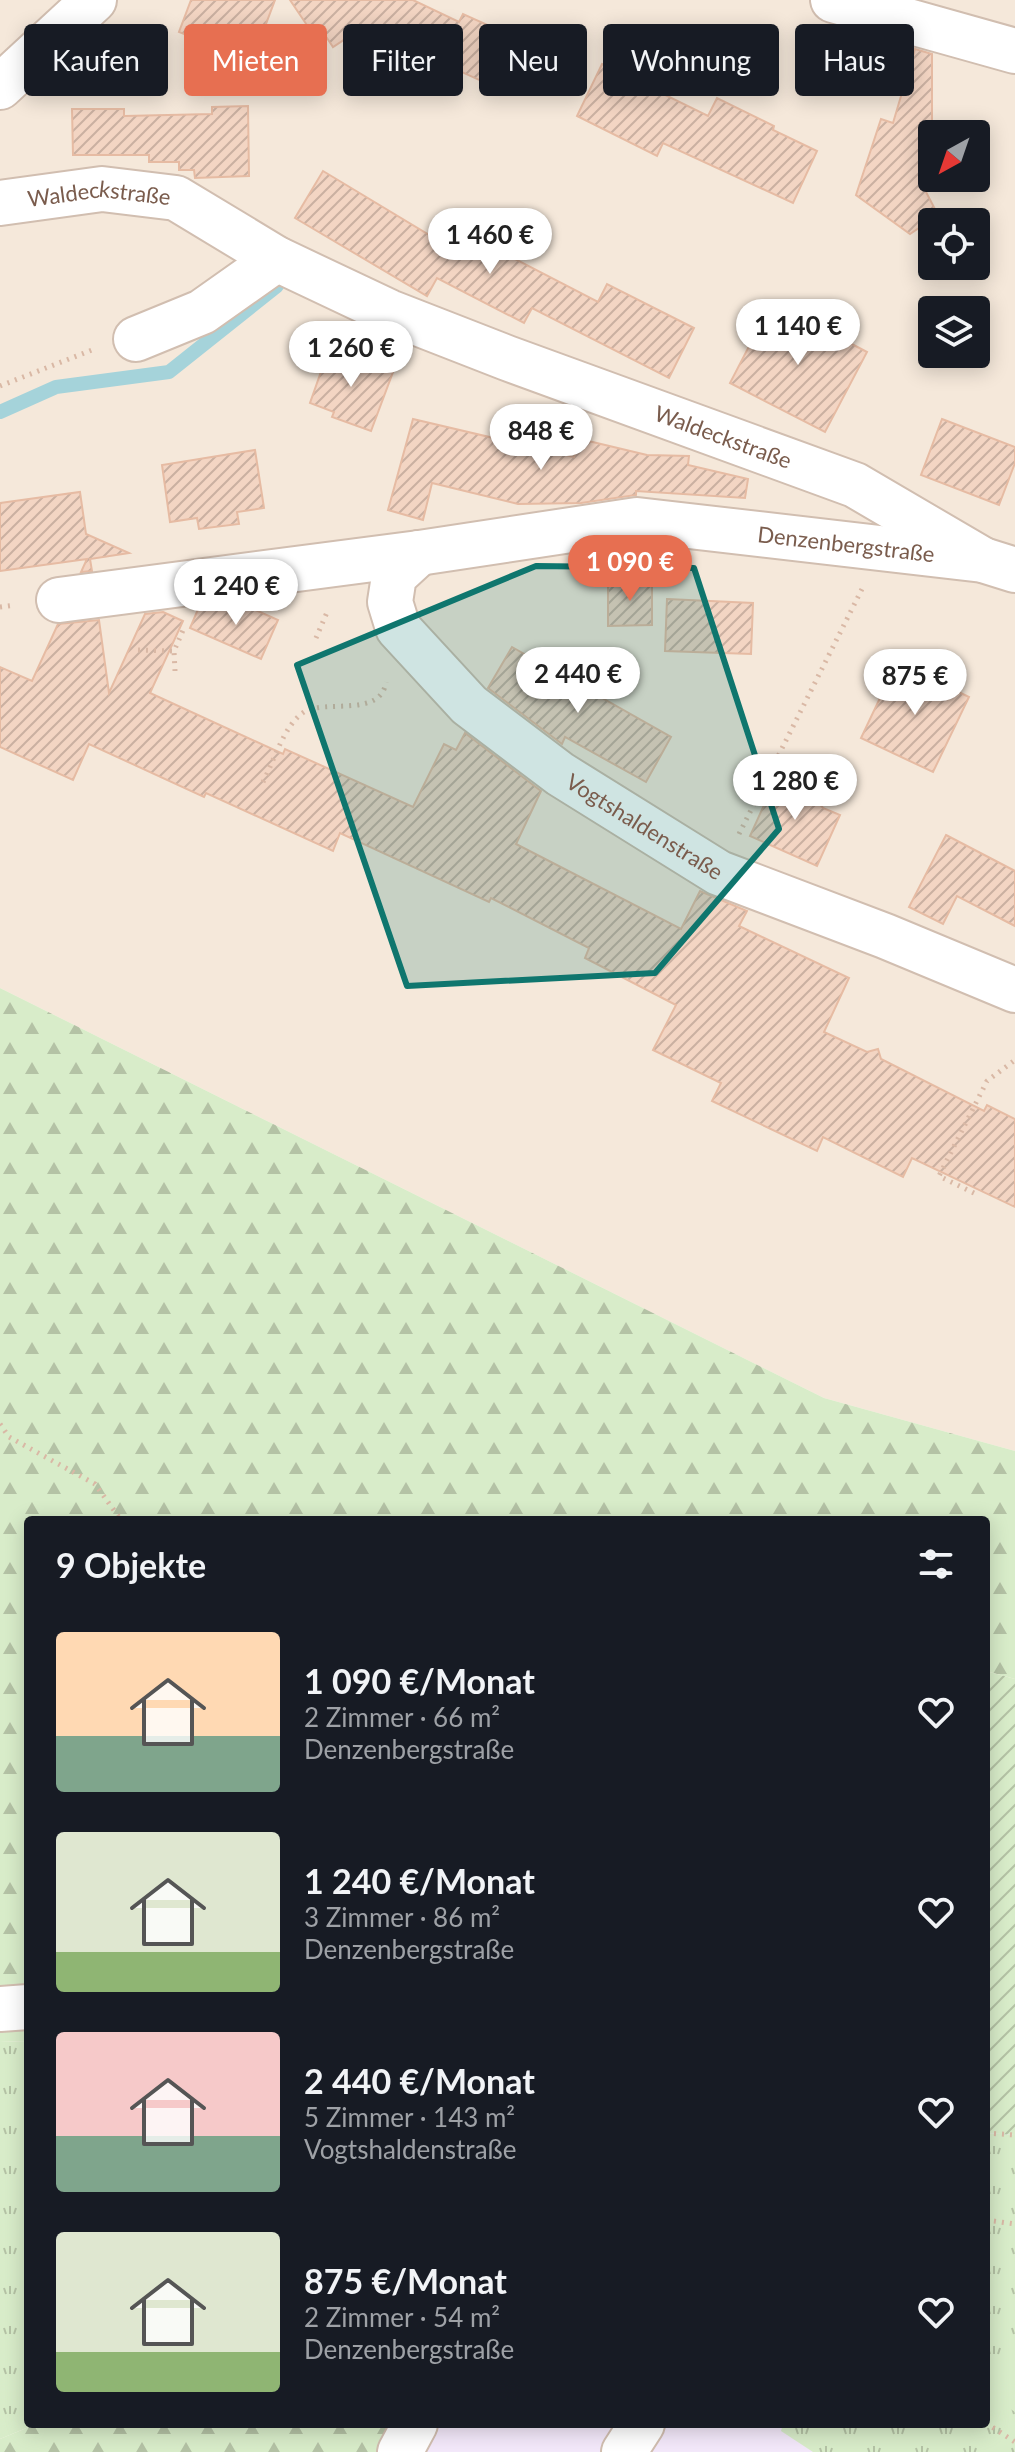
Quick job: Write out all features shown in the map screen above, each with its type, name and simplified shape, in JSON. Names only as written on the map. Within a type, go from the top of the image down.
[{"type":"street","points":[[0,87],[94,0]]},
{"type":"street","points":[[833,0],[1015,51]]},
{"type":"street","name":"Waldeckstraße","points":[[0,203],[102,189],[176,198],[277,259],[389,312],[855,485],[999,565]]},
{"type":"street","points":[[136,339],[202,312],[277,259]]},
{"type":"street","name":"Denzenbergstraße","points":[[59,600],[419,553],[637,520],[999,565]]},
{"type":"street","name":"Vogtshaldenstraße","points":[[419,553],[394,576],[390,602],[398,628],[469,705],[560,774],[719,873],[885,936],[1015,990]]},
{"type":"street","points":[[0,2009],[24,2007]]},
{"type":"street","points":[[400,2452],[413,2428]]},
{"type":"street","points":[[624,2452],[639,2428]]},
{"type":"path","points":[[0,386],[95,349],[136,339]]},
{"type":"path","points":[[739,834],[882,549]]},
{"type":"path","points":[[316,638],[333,599]]},
{"type":"path","points":[[138,650],[174,651],[175,671]]},
{"type":"path","points":[[263,782],[297,718],[307,710],[375,700],[386,688],[386,679]]},
{"type":"path","points":[[974,1193],[939,1176],[987,1081],[1015,1060]]},
{"type":"path","points":[[0,1424],[9,1437],[95,1484],[118,1516]]},
{"type":"path","points":[[990,2133],[1015,2135]]},
{"type":"path","points":[[990,2221],[1015,2224]]},
{"type":"path","points":[[990,2426],[1015,2442]]},
{"type":"highlighted area","points":[[536,566],[694,568],[779,829],[655,973],[407,986],[297,665]]},
{"type":"shaded area","points":[[0,0],[1015,0],[1015,1451],[824,1398],[0,988]]},
{"type":"shaded area","points":[[1015,1802],[1015,2452],[425,2452],[437,2428],[990,2428],[990,1805]]},
{"type":"green space","points":[[0,988],[824,1398],[1015,1451],[1015,1679],[990,1672],[990,1516],[24,1516],[24,2041],[0,2042]]},
{"type":"green space","points":[[990,1672],[1015,1679],[1015,2135],[990,2133]]},
{"type":"green space","points":[[24,2041],[26,2428],[0,2439],[0,2042]]},
{"type":"green space","points":[[990,2133],[1015,2135],[1015,2452],[813,2452],[781,2431],[782,2428],[990,2428]]},
{"type":"green space","points":[[1015,2337],[1015,2412],[990,2396],[990,2376]]},
{"type":"green space","points":[[26,2428],[401,2428],[391,2452],[0,2452],[0,2439]]},
{"type":"building","points":[[191,0],[275,0],[266,24],[184,24],[184,34],[179,32]]},
{"type":"building","points":[[290,0],[413,0],[459,22],[463,14],[485,24],[479,24],[479,80],[463,73],[463,24],[343,24],[343,40],[333,47],[327,38],[327,24],[306,24]]},
{"type":"building","points":[[915,49],[932,54],[932,120],[918,120],[918,192],[926,192],[934,208],[918,208],[918,229],[910,234],[856,195],[881,119],[893,123],[901,96],[914,96]]},
{"type":"building","points":[[602,64],[603,96],[667,96],[708,116],[717,98],[817,151],[793,203],[663,143],[657,156],[577,116]]},
{"type":"building","points":[[248,106],[249,176],[195,178],[194,170],[179,170],[179,162],[149,162],[149,155],[73,155],[72,109],[124,109],[124,116],[212,114],[212,107]]},
{"type":"building","points":[[323,171],[446,245],[455,228],[598,302],[607,284],[694,328],[669,378],[532,308],[524,323],[437,278],[427,296],[295,218]]},
{"type":"building","points":[[772,302],[867,352],[825,432],[730,383]]},
{"type":"building","points":[[329,349],[393,372],[371,431],[332,417],[334,412],[310,403]]},
{"type":"building","points":[[413,419],[574,457],[580,439],[647,455],[689,456],[688,465],[748,479],[745,498],[636,491],[636,495],[581,503],[518,504],[432,483],[423,520],[388,510]]},
{"type":"building","points":[[942,419],[1015,447],[1015,463],[999,505],[921,475]]},
{"type":"building","points":[[255,450],[264,508],[237,512],[239,524],[199,529],[197,518],[170,522],[162,465]]},
{"type":"building","points":[[80,492],[86,534],[129,553],[90,559],[92,571],[81,572],[87,559],[0,571],[0,503]]},
{"type":"building","points":[[652,580],[652,625],[608,626],[608,581]]},
{"type":"building","points":[[667,599],[753,603],[751,654],[665,651]]},
{"type":"building","points":[[237,602],[278,620],[261,659],[190,628],[199,607]]},
{"type":"building","points":[[163,612],[183,621],[150,693],[283,754],[285,749],[413,807],[444,744],[456,750],[465,733],[541,791],[516,844],[681,929],[700,891],[747,911],[739,926],[849,978],[824,1032],[867,1052],[878,1049],[881,1059],[984,1111],[987,1105],[1015,1119],[1015,1207],[912,1158],[903,1177],[823,1137],[817,1151],[712,1101],[721,1083],[653,1050],[676,1005],[585,958],[589,948],[491,898],[489,902],[340,833],[333,851],[89,744],[73,780],[0,747],[0,667],[32,681],[58,624],[99,620],[109,693],[145,614]]},
{"type":"building","points":[[512,647],[671,737],[646,782],[565,737],[562,744],[488,688]]},
{"type":"building","points":[[897,662],[969,697],[933,772],[861,738]]},
{"type":"building","points":[[791,777],[803,784],[823,808],[840,815],[817,866],[750,836],[775,781]]},
{"type":"building","points":[[946,835],[1015,871],[1015,926],[957,896],[943,924],[909,907]]},
{"type":"waterway","points":[[0,412],[56,387],[169,372],[277,286]]}]
